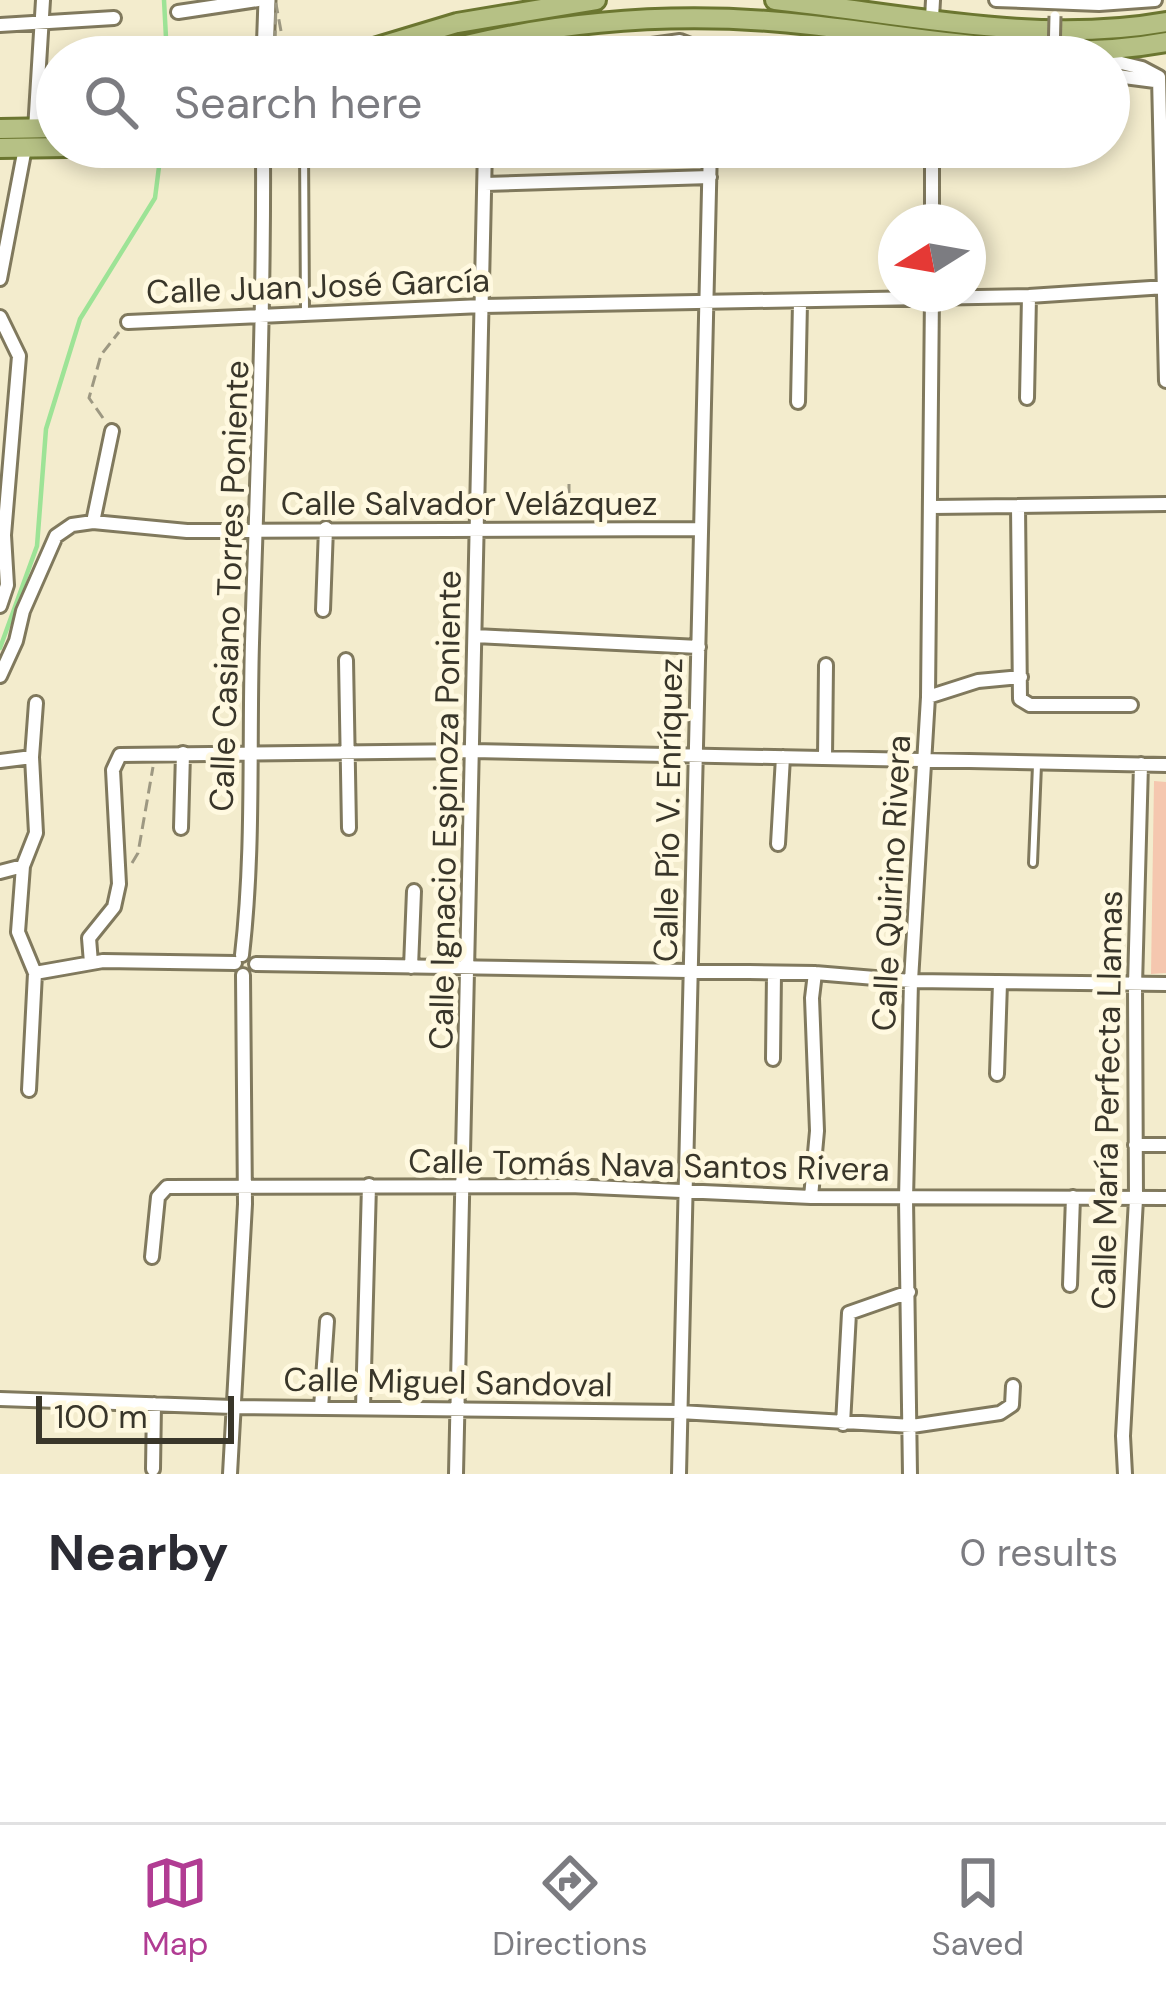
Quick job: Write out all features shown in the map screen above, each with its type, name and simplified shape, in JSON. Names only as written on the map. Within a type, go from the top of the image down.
[{"type":"main road","points":[[414,36],[458,23],[596,0]]},
{"type":"main road","points":[[775,0],[933,9],[1066,31],[1166,22]]},
{"type":"main road","points":[[505,36],[650,18],[783,22],[857,36]]},
{"type":"main road","points":[[1130,46],[1166,42]]},
{"type":"main road","points":[[0,129],[35,130]]},
{"type":"main road","points":[[0,148],[36,148]]},
{"type":"street","points":[[40,36],[43,0]]},
{"type":"street","points":[[178,12],[262,0],[264,36]]},
{"type":"street","points":[[996,0],[1155,0]]},
{"type":"street","points":[[1055,16],[1058,36]]},
{"type":"street","points":[[0,25],[114,17]]},
{"type":"street","points":[[1130,65],[1161,79]]},
{"type":"street","points":[[1130,76],[1161,79]]},
{"type":"street","points":[[1161,79],[1166,381]]},
{"type":"street","points":[[35,130],[36,113]]},
{"type":"street","points":[[0,279],[26,148]]},
{"type":"street","name":"Calle Casiano Torres Poniente","points":[[230,1474],[245,1188],[240,964],[250,885],[263,168]]},
{"type":"street","name":"Calle Ignacio Espinoza Poniente","points":[[456,1474],[484,168]]},
{"type":"street","name":"Calle Pío V. Enríquez","points":[[679,1474],[710,168]]},
{"type":"street","points":[[932,168],[932,204]]},
{"type":"street","points":[[484,184],[710,177]]},
{"type":"street","points":[[0,184],[18,184]]},
{"type":"street","name":"Calle Juan José García","points":[[986,296],[1165,287]]},
{"type":"street","points":[[1027,398],[1030,296]]},
{"type":"street","name":"Calle Juan José García","points":[[128,322],[305,311],[878,298]]},
{"type":"street","points":[[798,402],[800,302]]},
{"type":"street","name":"Calle Quirino Rivera","points":[[910,1474],[906,1198],[911,981],[928,698],[932,312]]},
{"type":"street","points":[[0,317],[19,356],[2,535],[3,602],[22,611]]},
{"type":"street","points":[[0,676],[16,641],[22,611],[56,536],[72,525],[93,523],[112,431]]},
{"type":"street","points":[[932,507],[1166,504]]},
{"type":"street","points":[[1018,506],[1018,695],[1030,705],[1131,705]]},
{"type":"street","name":"Calle Salvador Velázquez","points":[[93,523],[188,531],[701,529]]},
{"type":"street","points":[[323,610],[326,528]]},
{"type":"street","points":[[475,636],[698,647]]},
{"type":"street","points":[[346,660],[349,828]]},
{"type":"street","points":[[825,758],[826,665]]},
{"type":"street","points":[[928,698],[978,681],[1021,676]]},
{"type":"street","points":[[29,1090],[35,973],[17,932],[23,866],[36,832],[32,757],[36,703]]},
{"type":"street","points":[[91,963],[89,938],[114,907],[119,884],[113,770],[116,759],[129,754],[472,751],[1166,765]]},
{"type":"street","points":[[182,828],[183,753]]},
{"type":"street","points":[[0,761],[32,757]]},
{"type":"street","points":[[778,844],[783,757]]},
{"type":"street","name":"Calle María Perfecta Llamas","points":[[1125,1474],[1136,1199],[1141,764]]},
{"type":"street","points":[[0,872],[23,866]]},
{"type":"street","points":[[411,967],[414,891]]},
{"type":"street","points":[[35,973],[91,963],[240,964],[252,972],[256,964],[1166,984]]},
{"type":"street","points":[[772,1059],[774,973]]},
{"type":"street","points":[[811,1197],[817,1144],[815,973]]},
{"type":"street","points":[[997,1074],[1000,983]]},
{"type":"street","points":[[1135,1145],[1166,1145]]},
{"type":"street","points":[[363,1408],[369,1185]]},
{"type":"street","name":"Calle Tomás Nava Santos Rivera","points":[[152,1257],[161,1190],[369,1185],[628,1188],[686,1195],[1166,1198]]},
{"type":"street","points":[[1070,1285],[1073,1197]]},
{"type":"street","points":[[844,1424],[849,1313],[909,1292]]},
{"type":"street","points":[[321,1408],[327,1321]]},
{"type":"street","name":"Calle Miguel Sandoval","points":[[0,1399],[680,1412],[912,1426],[1000,1413],[1012,1405],[1013,1386]]},
{"type":"street","points":[[153,1469],[154,1404]]},
{"type":"lane","points":[[304,168],[305,311]]},
{"type":"lane","points":[[1033,863],[1037,762]]},
{"type":"path","points":[[275,36],[276,4],[281,32]]},
{"type":"path","name":"Calle Juan José García","points":[[112,431],[89,398],[101,355],[128,322]]},
{"type":"path","points":[[569,479],[569,528]]},
{"type":"path","points":[[119,884],[138,853],[156,754]]},
{"type":"shaded area","points":[[1154,781],[1166,782],[1166,973],[1151,974]]},
{"type":"waterway","points":[[164,0],[166,36]]},
{"type":"waterway","points":[[0,648],[37,546],[46,429],[80,319],[155,198],[159,168]]}]
